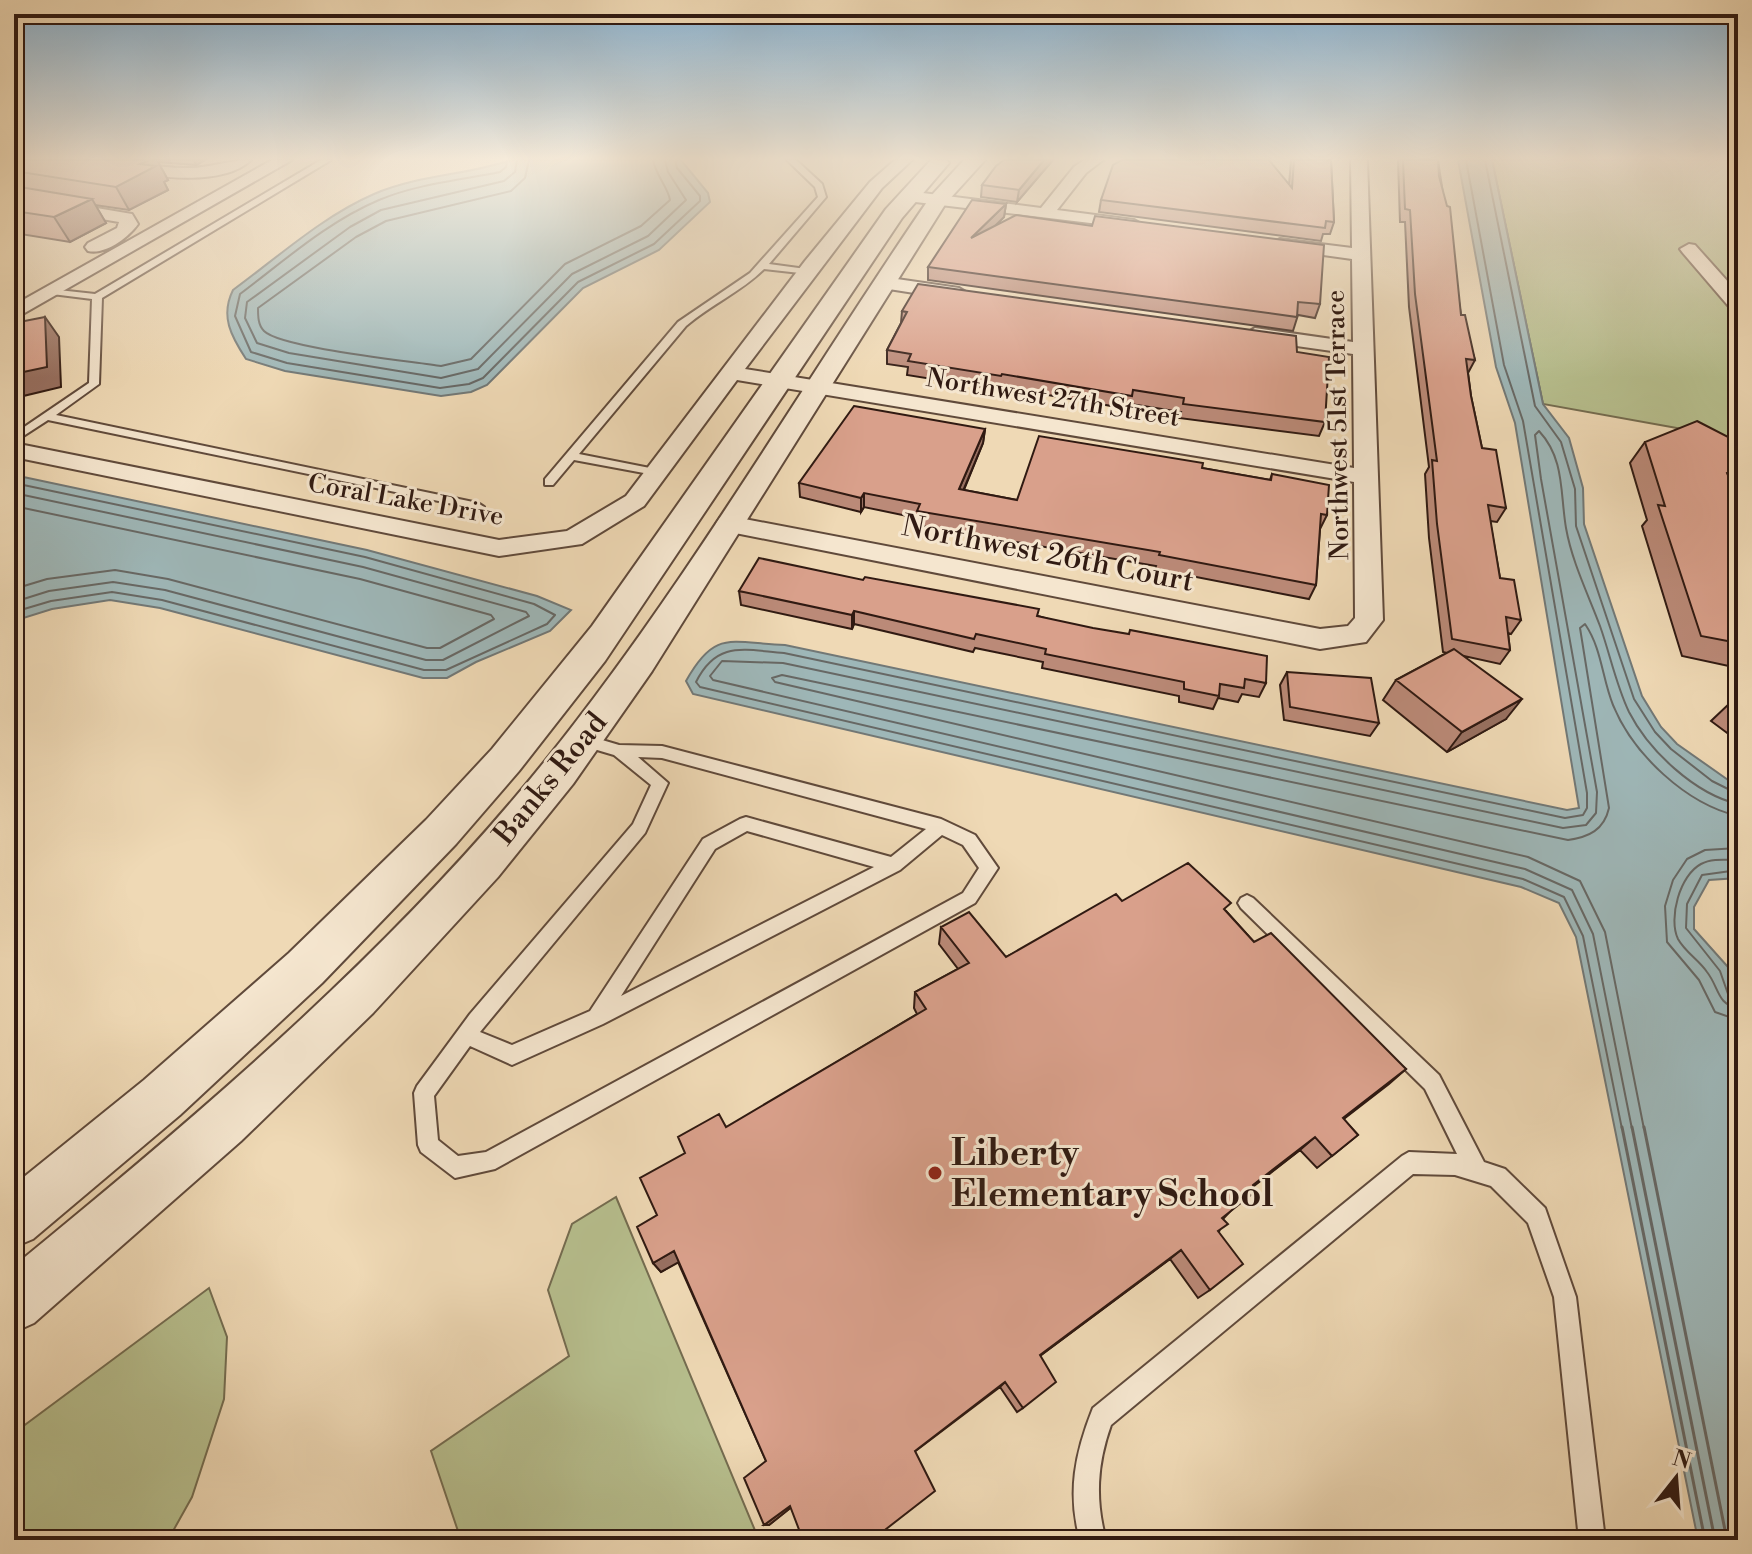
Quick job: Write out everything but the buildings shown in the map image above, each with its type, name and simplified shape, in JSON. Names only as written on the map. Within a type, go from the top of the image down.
[{"type":"street","points":[[14,313],[46,283],[122,233]]},
{"type":"street","points":[[46,283],[144,233]]},
{"type":"street","name":"Coral Lake Drive","points":[[14,450],[499,548],[573,538],[635,501],[838,233]]},
{"type":"street","name":"Banks Road","points":[[14,1220],[99,1153],[233,1036],[342,934],[434,840],[569,683],[883,233]]},
{"type":"street","name":"Banks Road","points":[[14,1303],[137,1200],[262,1087],[376,976],[468,879],[543,793],[625,683],[818,387],[883,283],[900,233]]},
{"type":"street","name":"Northwest 51st Terrace","points":[[1356,635],[1369,620],[1365,350],[1359,233]]},
{"type":"street","points":[[1265,242],[1359,254]]},
{"type":"street","points":[[1689,249],[1738,305]]},
{"type":"street","points":[[883,283],[985,297]]},
{"type":"street","points":[[1238,332],[1365,350]]},
{"type":"street","name":"Northwest 27th Street","points":[[731,373],[1367,477]]},
{"type":"street","name":"Northwest 26th Court","points":[[729,524],[1320,639],[1356,635]]},
{"type":"lane","points":[[46,283],[97,297],[205,233]]},
{"type":"lane","points":[[549,482],[682,324],[703,304],[749,281],[791,233]]},
{"type":"lane","points":[[762,266],[806,272]]},
{"type":"lane","points":[[14,439],[94,384],[97,297]]},
{"type":"lane","points":[[48,417],[478,507]]},
{"type":"lane","points":[[571,456],[656,473]]},
{"type":"lane","points":[[582,740],[619,751],[662,752],[941,826],[969,840],[989,868],[969,898],[488,1162],[455,1167],[428,1145],[424,1093],[466,1035],[639,828],[660,783],[619,751]]},
{"type":"lane","points":[[596,1018],[709,844],[746,824],[894,865]]},
{"type":"lane","points":[[466,1035],[512,1055],[596,1018],[894,865],[941,826]]},
{"type":"lane","points":[[1247,903],[1432,1082],[1477,1171]]},
{"type":"lane","points":[[1093,1540],[1084,1512],[1087,1455],[1102,1417],[1409,1163],[1455,1164],[1497,1177],[1537,1216],[1565,1297],[1592,1540]]},
{"type":"green space","points":[[1507,233],[1738,233],[1738,439],[1543,404]]},
{"type":"green space","points":[[616,1197],[759,1540],[639,1540],[637,1536],[628,1540],[461,1540],[431,1451],[569,1356],[548,1290],[572,1224]]},
{"type":"green space","points":[[209,1288],[227,1337],[224,1399],[192,1497],[168,1540],[14,1540],[14,1433]]},
{"type":"water","points":[[309,233],[678,233],[659,250],[583,288],[487,385],[471,392],[441,396],[285,371],[246,359],[227,317],[233,290]]},
{"type":"water","points":[[1471,233],[1507,233],[1543,404],[1569,438],[1583,488],[1584,524],[1642,696],[1661,727],[1677,744],[1738,787],[1738,878],[1709,880],[1694,907],[1694,929],[1728,967],[1738,1002],[1738,1540],[1698,1540],[1576,937],[1559,903],[1521,887],[693,694],[686,681],[696,664],[716,646],[737,642],[785,645],[1567,810],[1579,808],[1515,423],[1496,367]]},
{"type":"water","points":[[14,475],[367,550],[537,596],[571,610],[550,631],[476,662],[447,678],[423,678],[160,608],[110,600],[52,609],[14,621]]},
{"type":"place","name":"Liberty Elementary School","points":[[935,1173]]}]
